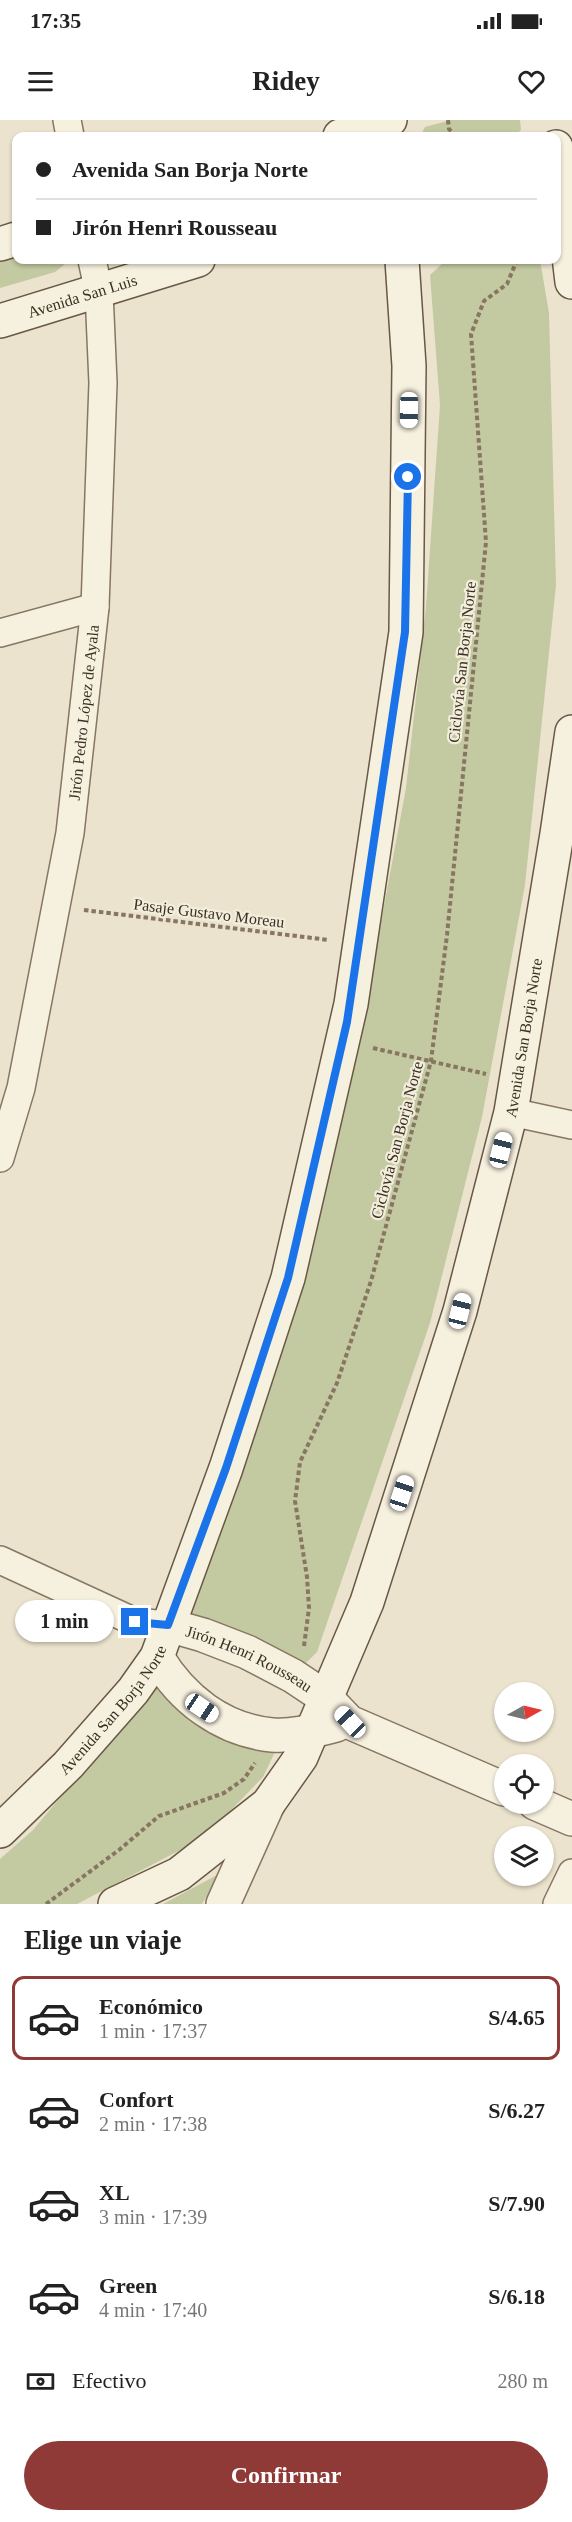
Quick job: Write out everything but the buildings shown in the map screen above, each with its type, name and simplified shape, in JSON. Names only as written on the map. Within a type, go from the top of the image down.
[{"type":"main road","points":[[356,132],[388,124]]},
{"type":"main road","points":[[561,188],[572,281]]},
{"type":"main road","name":"Avenida San Luis","points":[[0,321],[186,264]]},
{"type":"main road","name":"Avenida San Borja Norte","points":[[0,1831],[68,1765],[134,1691],[157,1657],[226,1468],[288,1278],[343,1041],[360,944],[405,632],[409,366],[402,264]]},
{"type":"main road","points":[[405,305],[414,271],[418,264]]},
{"type":"main road","points":[[560,264],[572,281]]},
{"type":"main road","name":"Avenida San Borja Norte","points":[[223,1904],[268,1804],[301,1757],[367,1602],[457,1322],[514,1097],[572,732]]},
{"type":"main road","name":"Jirón Henri Rousseau","points":[[168,1625],[204,1635],[247,1652],[293,1676],[326,1698],[350,1722],[494,1785]]},
{"type":"main road","points":[[157,1657],[170,1679],[190,1700],[214,1717],[241,1727],[272,1735],[313,1731],[350,1722]]},
{"type":"main road","name":"Avenida San Borja Norte","points":[[115,1904],[179,1874],[268,1804]]},
{"type":"main road","points":[[554,1811],[572,1819]]},
{"type":"street","name":"Jirón Pedro López de Ayala","points":[[0,1158],[21,1088],[70,833],[95,607],[103,383],[99,292],[93,264]]},
{"type":"street","points":[[0,633],[95,607]]},
{"type":"street","points":[[514,1097],[572,1125]]},
{"type":"street","name":"Jirón Henri Rousseau","points":[[0,1560],[135,1622],[168,1625]]},
{"type":"street","points":[[135,1622],[157,1657]]},
{"type":"street","points":[[557,1904],[572,1873]]},
{"type":"path","name":"Ciclovía San Borja Norte","points":[[293,1676],[304,1649],[309,1608],[307,1577],[295,1501],[300,1462],[337,1383],[371,1281],[430,1061],[447,935],[486,542],[471,334],[484,301],[507,284],[515,264]]},
{"type":"path","name":"Pasaje Gustavo Moreau","points":[[56,906],[360,944]]},
{"type":"path","points":[[343,1041],[430,1061],[514,1097]]},
{"type":"path","points":[[46,1904],[119,1850],[159,1816],[224,1793],[244,1779],[272,1735]]},
{"type":"green space","points":[[451,120],[520,120],[521,130],[519,132],[422,132],[425,127]]},
{"type":"green space","points":[[12,251],[12,264],[65,264],[55,272],[0,288],[0,255]]},
{"type":"green space","points":[[442,264],[541,264],[549,313],[556,585],[525,885],[482,1117],[430,1323],[317,1652],[301,1668],[185,1617],[277,1360],[311,1253],[356,1056],[406,788],[426,607],[440,405],[430,275]]},
{"type":"green space","points":[[159,1679],[284,1733],[263,1777],[205,1837],[77,1904],[0,1904],[0,1859],[33,1830]]},
{"type":"green space","points":[[219,1874],[202,1904],[163,1904]]},
{"type":"route","points":[[135,1622],[168,1625],[226,1468],[288,1278],[351,1004],[405,632],[408,477]]}]
